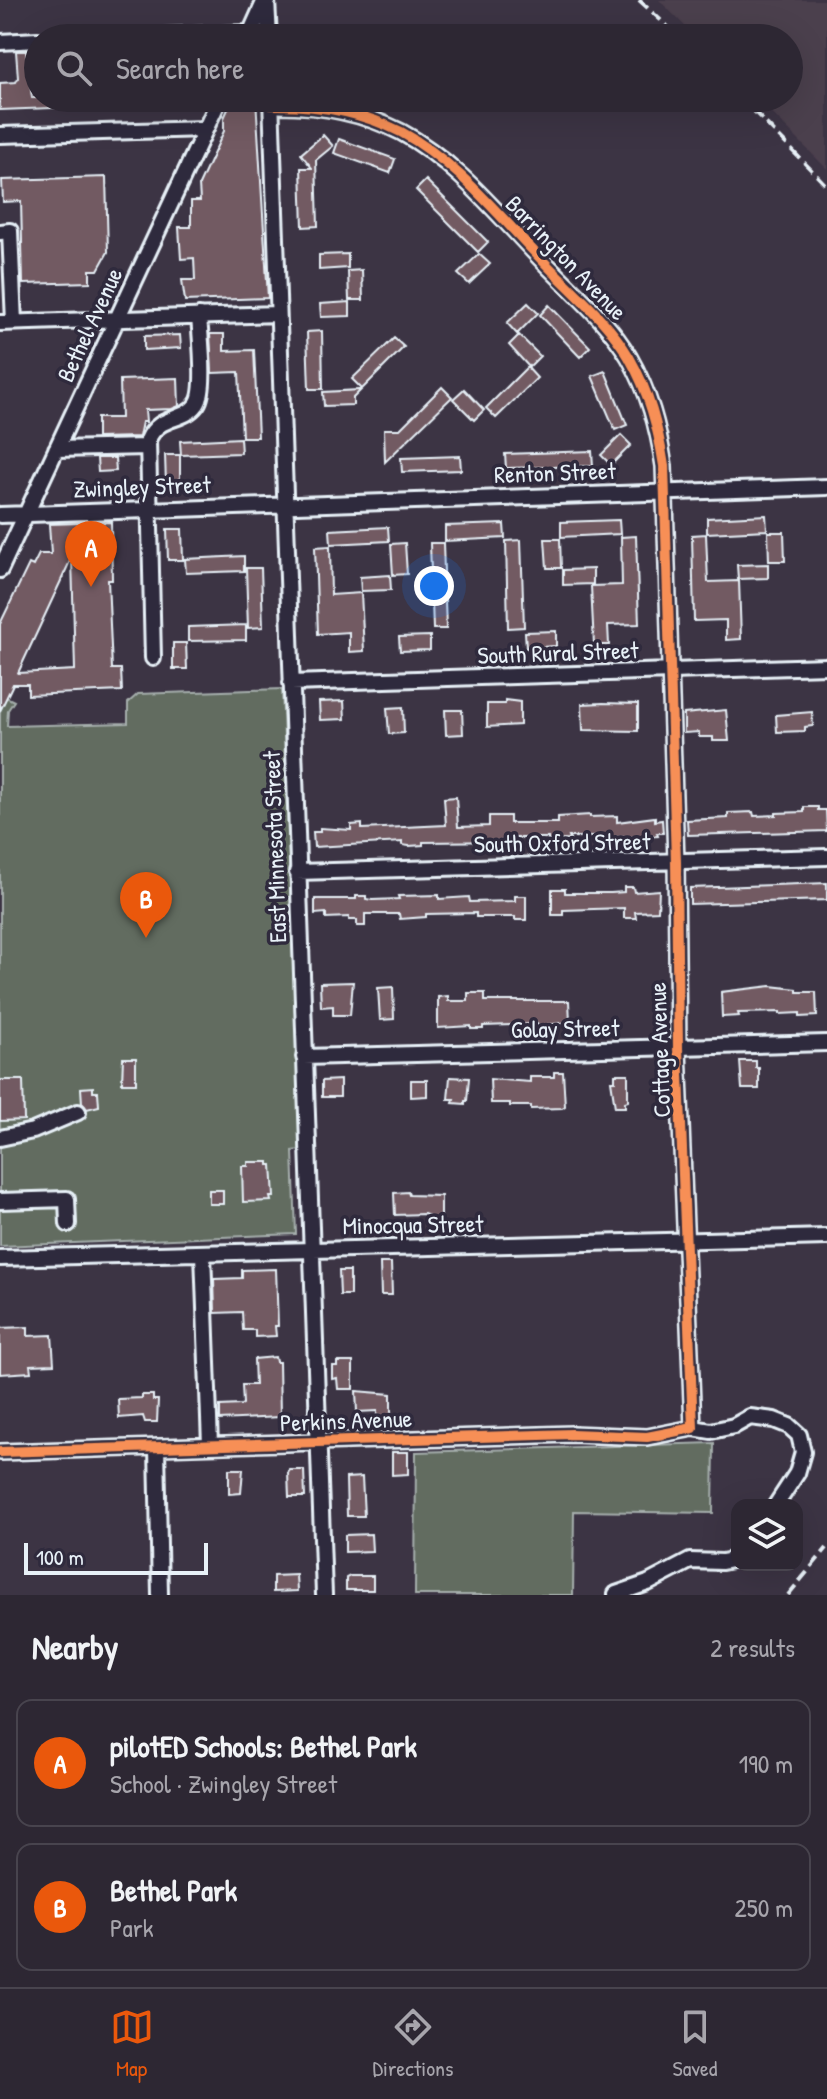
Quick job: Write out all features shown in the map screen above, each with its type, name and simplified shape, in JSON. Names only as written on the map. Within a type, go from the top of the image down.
[{"type":"street","points":[[255,24],[266,0]]},
{"type":"street","points":[[266,0],[268,24]]},
{"type":"street","points":[[0,42],[24,41]]},
{"type":"street","name":"Bethel Avenue","points":[[0,570],[213,112]]},
{"type":"street","name":"East Minnesota Street","points":[[271,112],[324,1595]]},
{"type":"street","name":"Barrington Avenue","points":[[346,112],[369,118],[415,140],[448,164],[608,328],[625,350],[644,385],[663,455],[669,671]]},
{"type":"street","points":[[0,135],[205,129]]},
{"type":"street","points":[[0,232],[10,231],[7,323],[278,314]]},
{"type":"street","points":[[153,658],[148,447],[152,430],[197,405],[201,377],[199,316]]},
{"type":"street","points":[[56,449],[148,447]]},
{"type":"street","name":"Renton Street","points":[[285,503],[827,487]]},
{"type":"street","name":"Zwingley Street","points":[[0,515],[285,503]]},
{"type":"street","name":"South Rural Street","points":[[291,683],[827,666]]},
{"type":"street","name":"Cottage Avenue","points":[[669,671],[676,862],[678,1048],[693,1428]]},
{"type":"street","name":"South Oxford Street","points":[[297,872],[827,857]]},
{"type":"street","name":"Golay Street","points":[[304,1057],[827,1043]]},
{"type":"street","points":[[0,1138],[33,1131],[78,1112]]},
{"type":"street","points":[[0,1201],[67,1199],[68,1224]]},
{"type":"street","name":"Minocqua Street","points":[[0,1258],[827,1237]]},
{"type":"street","points":[[203,1253],[210,1445]]},
{"type":"street","name":"Perkins Avenue","points":[[0,1452],[572,1434],[647,1437],[693,1428],[711,1431],[734,1426],[750,1417],[774,1420],[789,1426],[799,1435],[803,1452],[797,1473],[780,1499]]},
{"type":"street","points":[[157,1447],[160,1595]]},
{"type":"street","points":[[616,1594],[648,1583],[690,1561],[731,1560]]},
{"type":"shaded area","points":[[659,0],[827,0],[827,169],[771,112],[803,112],[803,24],[683,24]]},
{"type":"shaded area","points":[[282,689],[301,1150],[293,1151],[296,1234],[0,1246],[0,694],[14,701],[8,710],[7,726],[128,723],[128,703],[138,694]]},
{"type":"shaded area","points":[[714,1443],[713,1513],[574,1511],[573,1595],[415,1595],[416,1452]]},
{"type":"building","points":[[16,51],[24,51],[24,109],[0,110],[0,83],[16,82]]},
{"type":"building","points":[[227,112],[257,112],[268,298],[185,301],[182,280],[195,280],[194,258],[181,259],[179,227],[191,227],[191,201],[200,201],[199,185],[224,131]]},
{"type":"building","points":[[323,135],[333,146],[316,160],[318,226],[303,227],[301,168],[312,168],[301,154]]},
{"type":"building","points":[[339,139],[395,159],[390,173],[334,153]]},
{"type":"building","points":[[106,177],[108,252],[98,270],[90,270],[90,282],[23,284],[21,201],[3,202],[2,180]]},
{"type":"building","points":[[426,180],[488,242],[478,252],[416,190]]},
{"type":"building","points":[[348,254],[348,268],[319,270],[319,255]]},
{"type":"building","points":[[479,254],[490,264],[469,284],[458,274]]},
{"type":"building","points":[[362,270],[363,300],[349,300],[348,271]]},
{"type":"building","points":[[350,302],[350,316],[321,317],[320,304]]},
{"type":"building","points":[[528,303],[538,313],[517,334],[507,323]]},
{"type":"building","points":[[549,305],[590,347],[580,357],[540,315]]},
{"type":"building","points":[[322,331],[323,389],[309,389],[307,332]]},
{"type":"building","points":[[210,334],[224,334],[224,351],[254,350],[258,437],[242,437],[239,372],[212,373]]},
{"type":"building","points":[[180,335],[181,348],[144,350],[144,336]]},
{"type":"building","points":[[519,335],[540,356],[529,367],[509,345]]},
{"type":"building","points":[[394,338],[404,347],[362,389],[352,379]]},
{"type":"building","points":[[527,367],[537,378],[496,418],[486,408]]},
{"type":"building","points":[[605,371],[627,425],[615,430],[592,376]]},
{"type":"building","points":[[178,378],[179,406],[145,410],[146,422],[142,422],[139,437],[97,438],[97,418],[121,418],[120,380]]},
{"type":"building","points":[[442,387],[452,397],[385,462],[384,429],[400,429]]},
{"type":"building","points":[[464,389],[484,410],[474,420],[453,399]]},
{"type":"building","points":[[361,390],[353,398],[353,405],[324,406],[323,392]]},
{"type":"building","points":[[621,435],[631,445],[611,465],[601,455]]},
{"type":"building","points":[[240,438],[241,453],[181,455],[180,441]]},
{"type":"building","points":[[592,451],[593,466],[506,468],[505,454]]},
{"type":"building","points":[[165,455],[180,455],[180,484],[166,484]]},
{"type":"building","points":[[460,456],[461,470],[402,472],[401,458]]},
{"type":"building","points":[[97,458],[115,458],[116,471],[98,472]]},
{"type":"building","points":[[766,515],[767,530],[707,533],[707,518]]},
{"type":"building","points":[[619,520],[620,534],[561,537],[561,522]]},
{"type":"building","points":[[111,522],[112,580],[108,580],[112,669],[121,669],[122,691],[28,695],[28,684],[13,684],[0,711],[0,624],[29,564],[33,566],[39,554],[51,554],[49,524]],"holes":[[[72,557],[75,670],[18,673]]]},
{"type":"building","points":[[504,524],[505,538],[445,541],[445,526]]},
{"type":"building","points":[[388,527],[389,541],[331,544],[330,530]]},
{"type":"building","points":[[167,529],[182,529],[183,560],[168,560]]},
{"type":"building","points":[[768,532],[784,532],[785,561],[769,561]]},
{"type":"building","points":[[706,534],[708,582],[739,581],[741,639],[726,640],[726,620],[694,621],[692,535]]},
{"type":"building","points":[[636,536],[639,624],[608,625],[609,645],[594,645],[591,586],[622,585],[621,537]]},
{"type":"building","points":[[545,539],[560,539],[561,568],[547,568]]},
{"type":"building","points":[[521,540],[524,627],[508,628],[506,541]]},
{"type":"building","points":[[405,543],[407,574],[393,575],[391,544]]},
{"type":"building","points":[[430,543],[443,543],[446,629],[433,629]]},
{"type":"building","points":[[330,546],[331,595],[361,593],[364,651],[349,652],[349,632],[318,634],[315,547]]},
{"type":"building","points":[[244,556],[244,571],[186,573],[185,559]]},
{"type":"building","points":[[768,564],[768,578],[738,579],[737,565]]},
{"type":"building","points":[[246,568],[261,568],[263,627],[248,628]]},
{"type":"building","points":[[593,569],[593,584],[563,585],[563,570]]},
{"type":"building","points":[[390,575],[391,590],[361,591],[360,577]]},
{"type":"building","points":[[246,625],[246,640],[188,641],[188,627]]},
{"type":"building","points":[[556,631],[556,646],[526,648],[525,632]]},
{"type":"building","points":[[430,636],[430,650],[400,651],[399,637]]},
{"type":"building","points":[[173,643],[186,643],[187,669],[173,669]]},
{"type":"building","points":[[505,700],[520,702],[520,725],[487,727],[487,704],[505,704]]},
{"type":"building","points":[[344,701],[345,719],[320,720],[319,702]]},
{"type":"building","points":[[582,704],[638,704],[638,731],[583,730]]},
{"type":"building","points":[[403,707],[404,733],[389,734],[387,708]]},
{"type":"building","points":[[445,710],[462,710],[463,734],[446,735]]},
{"type":"building","points":[[726,710],[729,741],[699,737],[699,732],[684,733],[684,714]]},
{"type":"building","points":[[812,712],[813,726],[805,727],[805,731],[777,732],[776,715]]},
{"type":"building","points":[[456,797],[458,827],[489,826],[489,816],[510,816],[510,823],[558,823],[558,817],[590,815],[617,816],[617,822],[655,817],[655,821],[662,820],[663,833],[657,833],[658,836],[569,837],[570,840],[548,841],[548,838],[510,838],[511,841],[423,842],[423,845],[409,846],[402,845],[402,842],[314,847],[313,832],[320,832],[320,828],[351,830],[351,825],[362,824],[362,829],[446,825],[444,798]]},
{"type":"building","points":[[804,807],[826,810],[827,831],[688,835],[687,820],[728,818],[728,813],[753,812],[754,816],[804,812]]},
{"type":"building","points":[[827,883],[827,900],[690,904],[690,888]]},
{"type":"building","points":[[624,887],[633,887],[634,892],[659,890],[658,911],[635,912],[636,918],[624,918],[624,908],[563,910],[563,915],[552,915],[552,889],[565,889],[565,893],[611,893],[624,892]]},
{"type":"building","points":[[439,895],[439,899],[469,897],[470,902],[515,901],[515,896],[526,896],[526,920],[476,917],[476,913],[426,914],[426,917],[400,919],[399,914],[365,914],[365,926],[357,926],[357,920],[349,920],[349,917],[326,918],[326,913],[315,914],[315,899],[356,899],[356,896],[366,896],[366,899],[372,900]]},
{"type":"building","points":[[353,982],[350,1015],[333,1015],[333,1006],[321,1007],[320,983]]},
{"type":"building","points":[[771,986],[797,989],[797,992],[816,992],[817,1016],[800,1017],[800,1013],[780,1012],[738,1013],[739,1016],[722,1017],[721,992]]},
{"type":"building","points":[[393,987],[394,1019],[380,1020],[378,988]]},
{"type":"building","points":[[468,993],[485,993],[485,1001],[569,1001],[570,1022],[537,1026],[483,1026],[483,1029],[471,1029],[471,1026],[438,1028],[438,997],[448,996],[448,1001],[468,1001]]},
{"type":"building","points":[[123,1058],[136,1058],[136,1083],[122,1083]]},
{"type":"building","points":[[740,1061],[756,1061],[759,1089],[742,1089]]},
{"type":"building","points":[[554,1072],[563,1072],[565,1106],[562,1108],[531,1109],[531,1106],[491,1103],[490,1079],[530,1082],[530,1077],[554,1077]]},
{"type":"building","points":[[615,1074],[628,1074],[628,1101],[625,1107],[615,1107],[611,1081],[615,1081]]},
{"type":"building","points":[[450,1077],[469,1078],[465,1104],[453,1103],[454,1099],[448,1099]]},
{"type":"building","points":[[0,1080],[23,1080],[24,1120],[0,1121]]},
{"type":"building","points":[[340,1080],[340,1097],[322,1097],[322,1081]]},
{"type":"building","points":[[411,1080],[427,1080],[427,1096],[411,1097]]},
{"type":"building","points":[[93,1087],[93,1092],[98,1092],[99,1106],[87,1109],[82,1103],[81,1088]]},
{"type":"building","points":[[248,1162],[269,1162],[272,1165],[274,1197],[270,1197],[271,1201],[243,1202],[242,1166],[248,1166]]},
{"type":"building","points":[[209,1190],[223,1190],[223,1204],[209,1204]]},
{"type":"building","points":[[408,1192],[409,1195],[441,1196],[441,1220],[429,1219],[424,1214],[395,1215],[394,1193]]},
{"type":"building","points":[[380,1263],[391,1263],[392,1295],[381,1295]]},
{"type":"building","points":[[276,1269],[276,1336],[255,1337],[255,1330],[243,1330],[242,1312],[215,1313],[214,1279],[242,1278],[242,1270]]},
{"type":"building","points":[[339,1271],[350,1271],[350,1295],[340,1295]]},
{"type":"building","points":[[28,1327],[28,1336],[52,1335],[54,1364],[30,1365],[31,1372],[0,1374],[0,1328]]},
{"type":"building","points":[[275,1357],[279,1362],[280,1417],[220,1420],[220,1406],[243,1404],[242,1385],[255,1385],[254,1359]]},
{"type":"building","points":[[337,1362],[353,1362],[353,1389],[338,1389],[337,1378],[332,1379],[332,1366],[337,1366]]},
{"type":"building","points":[[356,1391],[391,1394],[391,1416],[377,1416],[377,1411],[357,1412]]},
{"type":"building","points":[[142,1395],[153,1395],[153,1400],[158,1400],[157,1422],[145,1422],[143,1416],[119,1418],[118,1399],[142,1398]]},
{"type":"building","points":[[392,1452],[408,1452],[408,1474],[392,1475]]},
{"type":"building","points":[[229,1469],[243,1469],[241,1493],[229,1494]]},
{"type":"building","points":[[290,1470],[304,1470],[305,1497],[289,1497]]},
{"type":"building","points":[[362,1477],[364,1516],[347,1516],[346,1478]]},
{"type":"building","points":[[371,1534],[372,1551],[345,1552],[345,1535]]},
{"type":"building","points":[[296,1575],[297,1591],[273,1592],[273,1576]]},
{"type":"building","points":[[373,1576],[373,1590],[346,1590],[346,1578]]},
{"type":"railway","points":[[639,0],[665,24]]},
{"type":"railway","points":[[755,112],[827,186]]},
{"type":"railway","points":[[788,1595],[827,1548]]},
{"type":"cycle path","points":[[0,1452],[572,1434],[647,1437],[693,1428],[678,1048],[676,862],[664,466],[652,410],[636,370],[611,331],[477,191],[441,159],[401,132],[343,112]]},
{"type":"place","name":"pilotED Schools: Bethel Park","points":[[91,587]]},
{"type":"place","name":"Bethel Park","points":[[146,938]]}]
